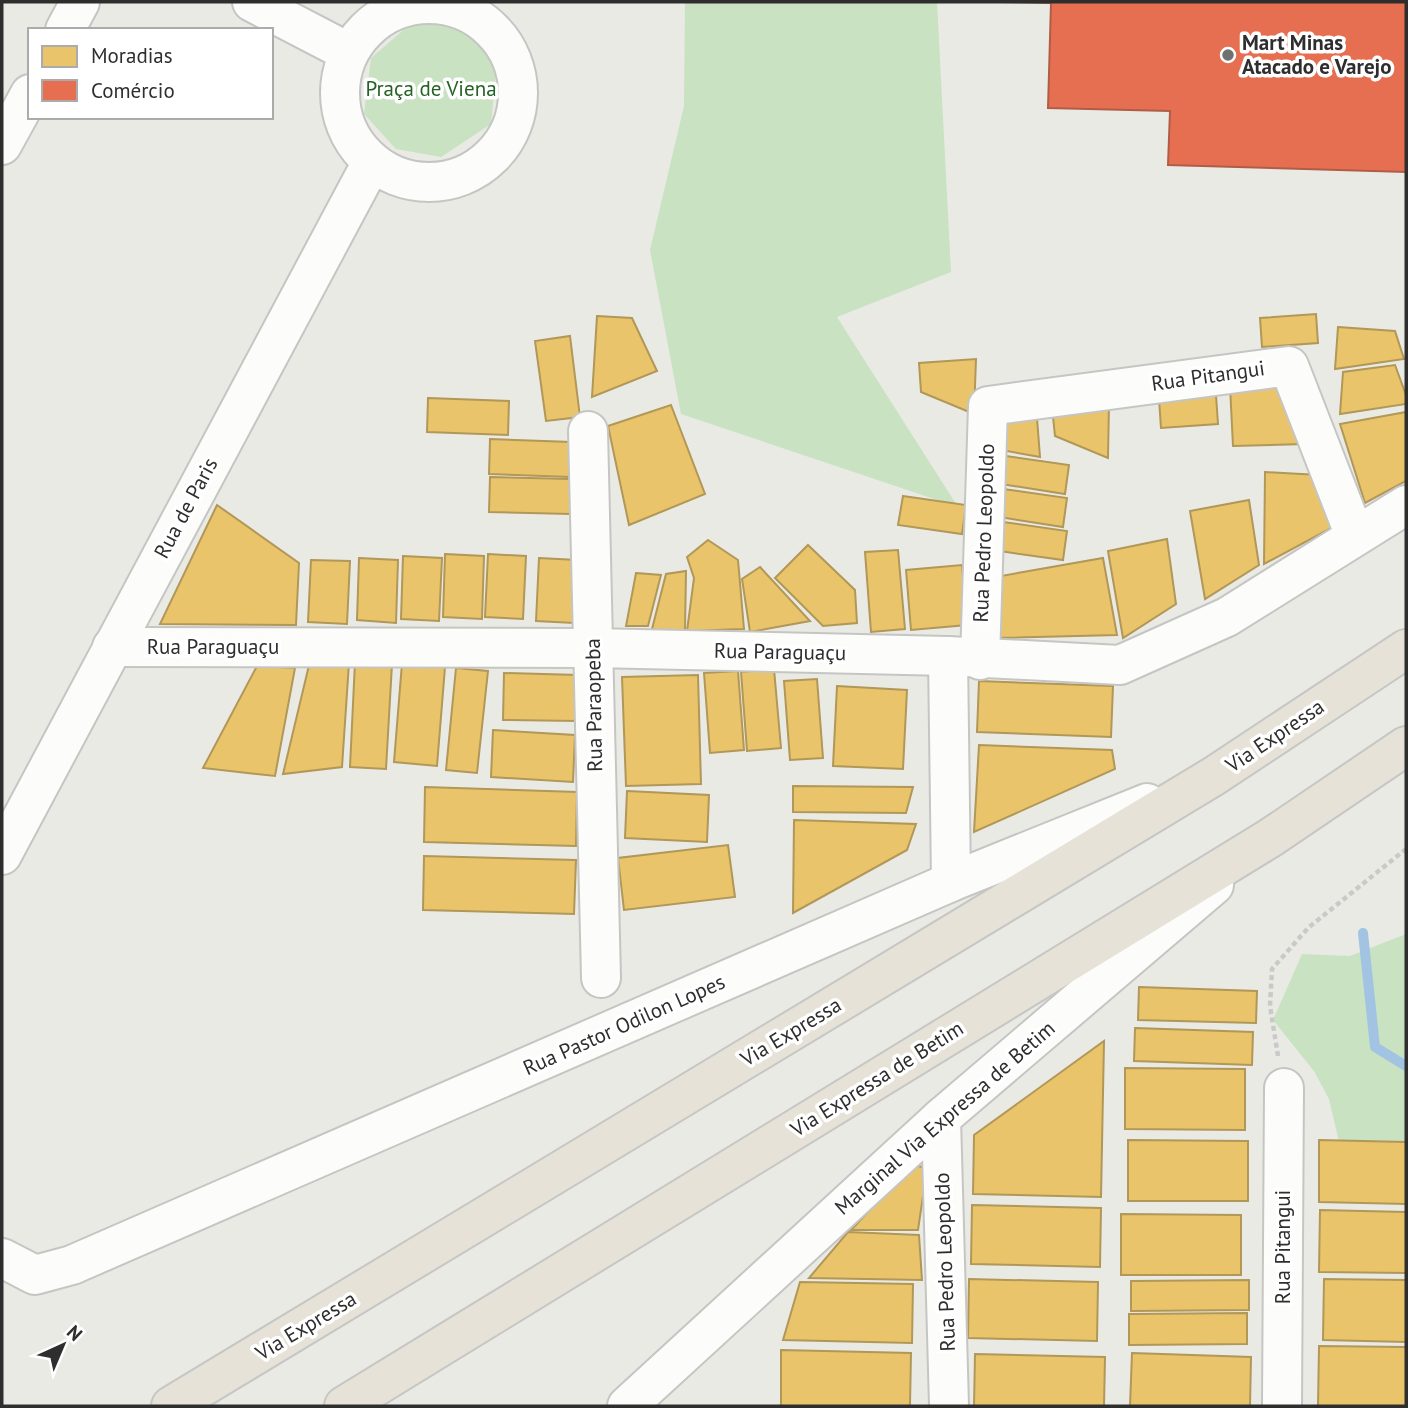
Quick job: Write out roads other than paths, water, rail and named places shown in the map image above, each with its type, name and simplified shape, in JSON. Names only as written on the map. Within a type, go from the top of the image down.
[{"type":"highway","name":"Via Expressa","points":[[171,1406],[1214,776],[1406,649]]},
{"type":"highway","name":"Via Expressa de Betim","points":[[344,1406],[1269,838],[1406,746]]},
{"type":"street","points":[[66,28],[80,2]]},
{"type":"street","points":[[252,2],[348,52]]},
{"type":"street","points":[[418,3],[447,5],[475,16],[497,35],[513,61],[519,89],[515,119],[502,145],[482,166],[456,179],[426,183],[397,177],[372,162],[352,139],[341,111],[340,80],[348,52],[366,28],[390,12],[418,3]]},
{"type":"street","points":[[2,145],[28,98]]},
{"type":"street","name":"Rua de Paris","points":[[2,855],[372,162]]},
{"type":"street","name":"Rua Pitangui","points":[[988,406],[1289,366],[1355,536]]},
{"type":"street","name":"Rua Pedro Leopoldo","points":[[951,882],[964,658],[988,406]]},
{"type":"street","name":"Rua Paraopeba","points":[[588,431],[601,978]]},
{"type":"street","name":"Rua Paraguaçu","points":[[112,647],[593,648],[1120,665],[1227,617],[1406,505]]},
{"type":"street","name":"Rua Pastor Odilon Lopes","points":[[18,1266],[72,1265],[951,882],[1214,776]]},
{"type":"street","name":"Marginal Via Expressa de Betim","points":[[627,1406],[941,1118],[1269,838]]},
{"type":"street","name":"Rua Pitangui","points":[[1282,1406],[1284,1088]]},
{"type":"street","name":"Rua Pedro Leopoldo","points":[[941,1118],[949,1406]]},
{"type":"waterway","points":[[1363,933],[1375,1047],[1406,1066]]},
{"type":"place","name":"Mart Minas Atacado e Varejo","points":[[1228,55]]},
{"type":"park label","name":"Praça de Viena","points":[[431,89]]}]
